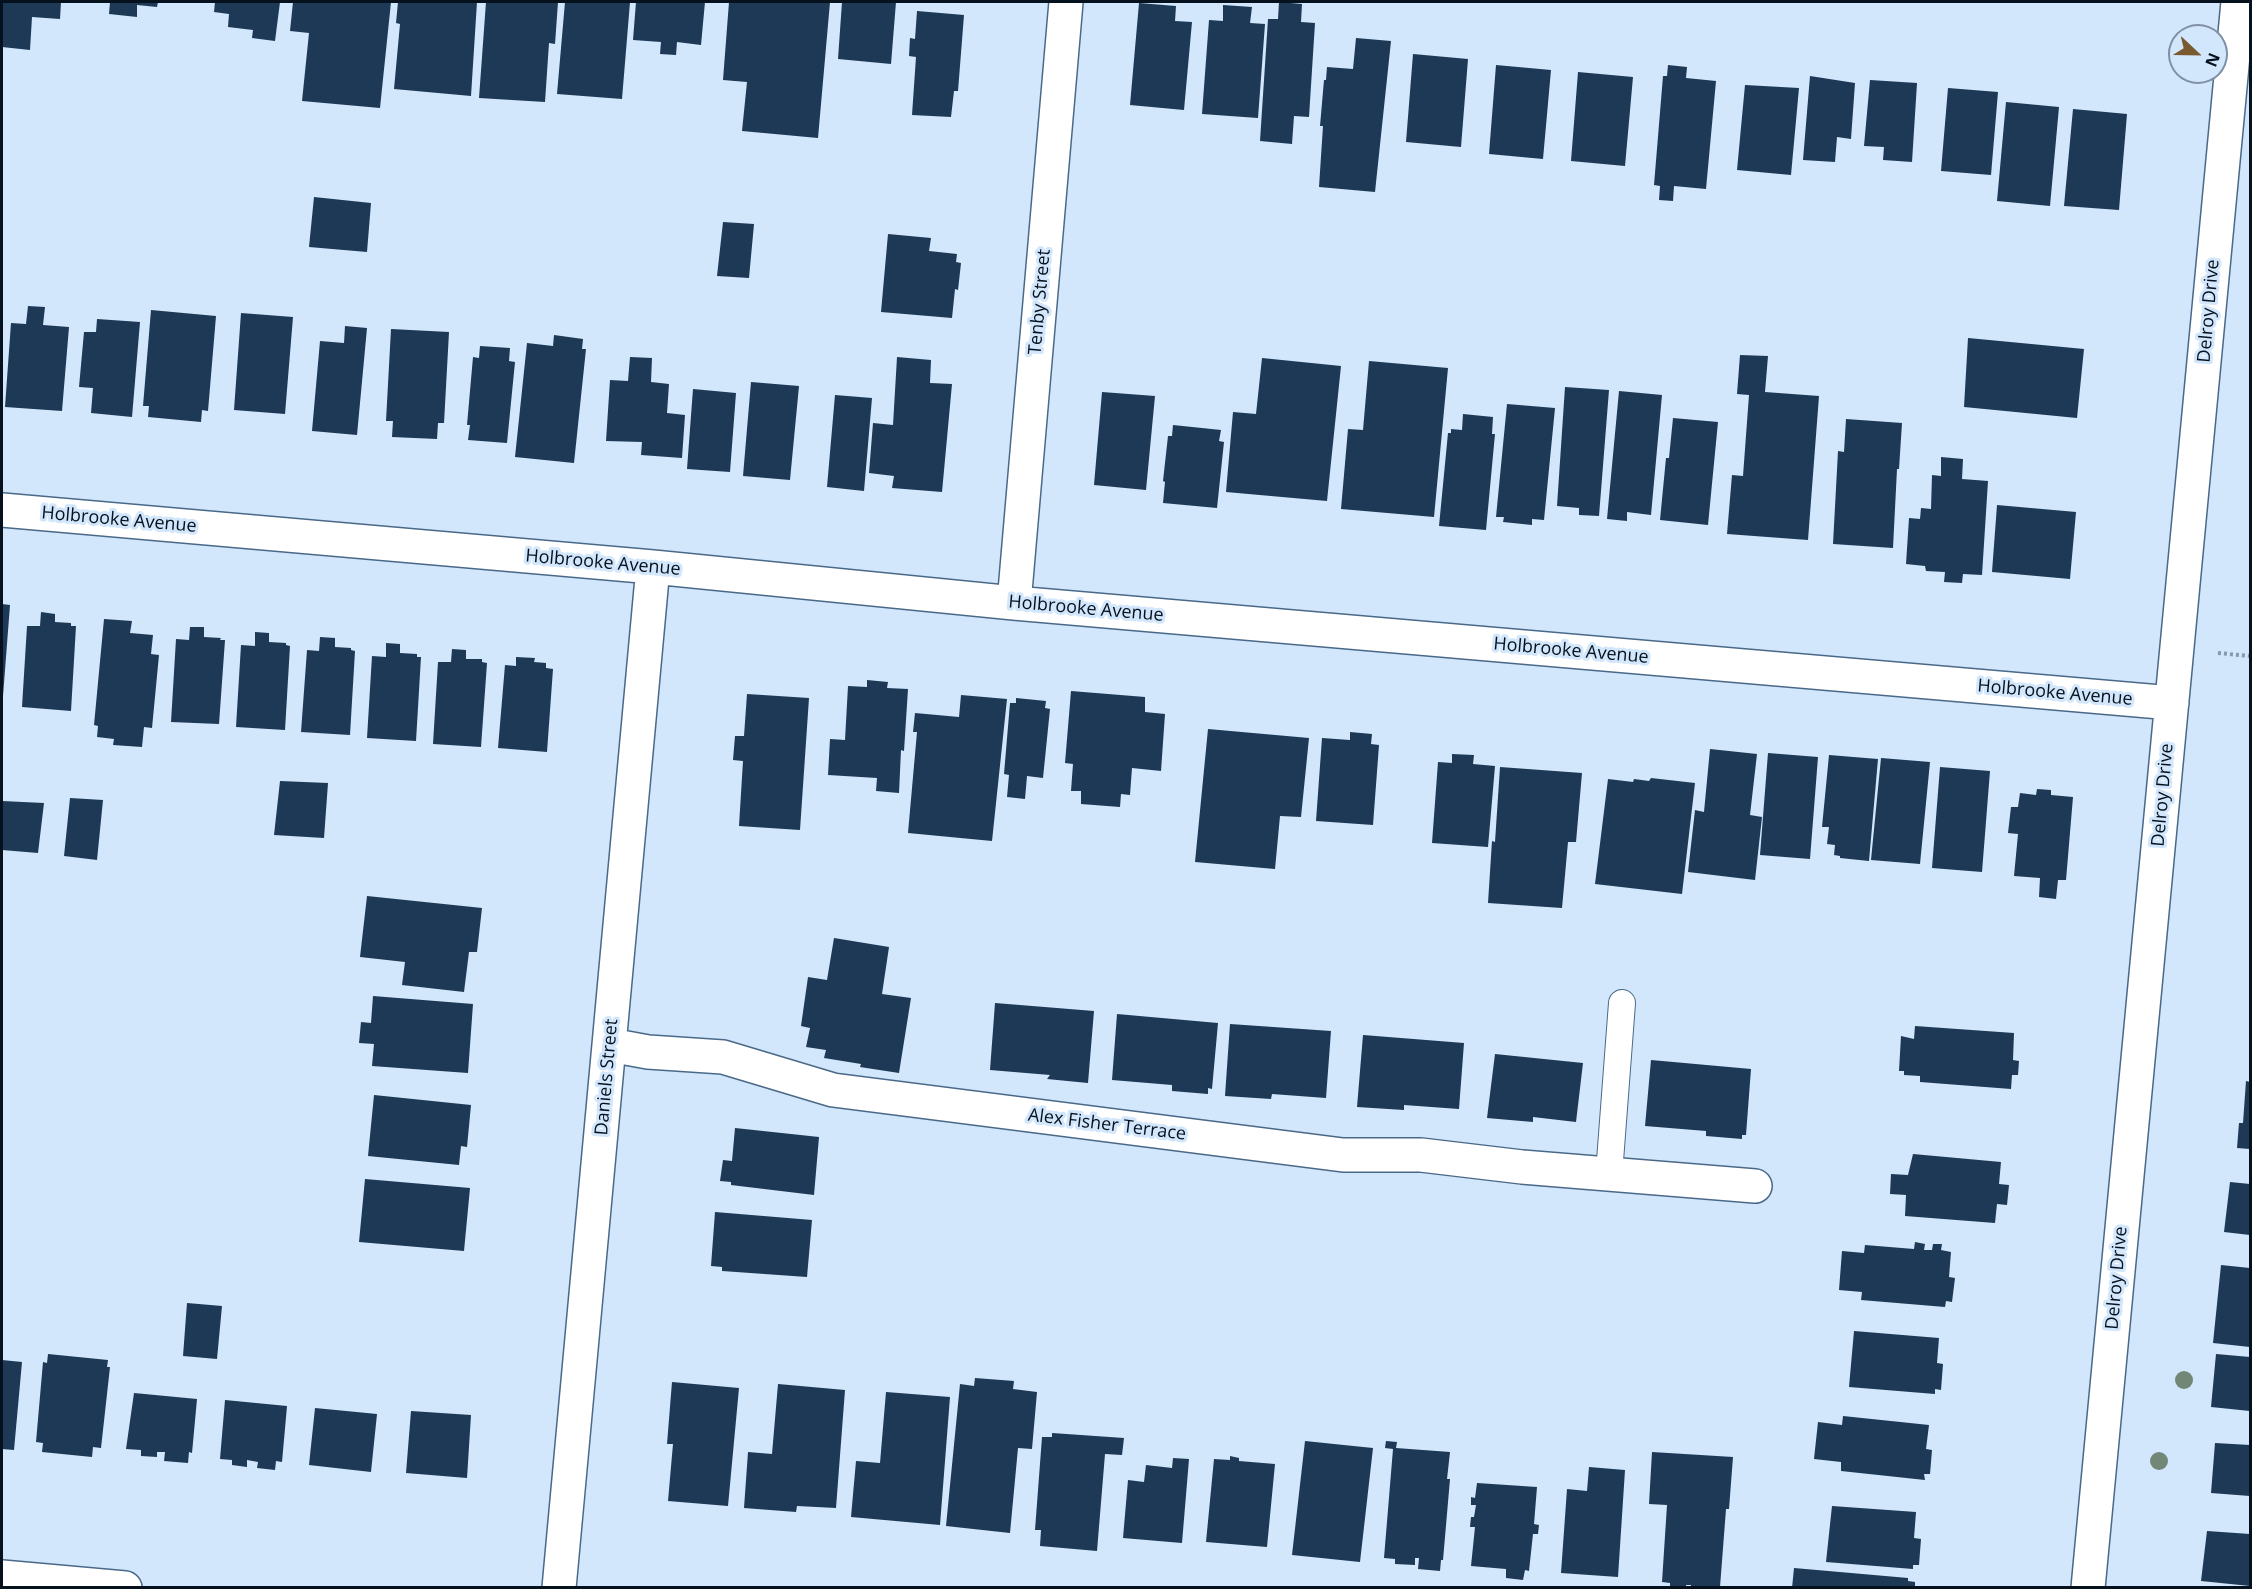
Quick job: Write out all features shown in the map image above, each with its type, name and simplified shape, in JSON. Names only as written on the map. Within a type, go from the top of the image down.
[{"type":"street","name":"Tenby Street","points":[[1014,603],[1066,2]]},
{"type":"street","name":"Delroy Drive","points":[[2088,1587],[2172,703],[2233,2]]},
{"type":"street","name":"Holbrooke Avenue","points":[[2,510],[653,567],[1014,603],[2172,703]]},
{"type":"street","name":"Daniels Street","points":[[559,1587],[653,567]]},
{"type":"street","name":"Alex Fisher Terrace","points":[[610,1045],[648,1052],[723,1057],[833,1090],[1106,1126],[1343,1155],[1420,1155],[1522,1167],[1755,1186]]},
{"type":"street","points":[[2,1577],[125,1587]]},
{"type":"lane","points":[[1609,1174],[1622,1003]]},
{"type":"building","points":[[2,2],[61,2],[60,19],[32,17],[30,50],[2,47]]},
{"type":"building","points":[[110,2],[158,2],[157,7],[137,5],[137,17],[109,14]]},
{"type":"building","points":[[215,2],[280,2],[275,41],[252,38],[253,30],[228,27],[229,14],[214,12]]},
{"type":"building","points":[[293,2],[391,2],[380,108],[302,101],[309,33],[290,31]]},
{"type":"building","points":[[398,2],[477,2],[471,96],[394,89],[400,24],[396,23]]},
{"type":"building","points":[[486,2],[558,2],[555,44],[549,43],[545,102],[479,98]]},
{"type":"building","points":[[565,2],[630,2],[622,99],[557,94]]},
{"type":"building","points":[[636,2],[705,2],[701,45],[677,42],[676,55],[660,54],[661,42],[633,40]]},
{"type":"building","points":[[729,2],[830,2],[818,138],[742,131],[747,82],[723,80]]},
{"type":"building","points":[[842,2],[896,2],[891,64],[838,59]]},
{"type":"building","points":[[1279,2],[1302,4],[1301,22],[1315,23],[1309,117],[1294,116],[1292,144],[1260,141],[1268,19],[1278,19]]},
{"type":"building","points":[[1139,3],[1176,6],[1175,21],[1192,22],[1184,110],[1130,105]]},
{"type":"building","points":[[1223,5],[1252,7],[1250,23],[1265,24],[1258,118],[1202,114],[1209,20],[1223,21]]},
{"type":"building","points":[[917,11],[964,15],[958,91],[954,91],[951,117],[912,115],[916,57],[909,56],[910,38],[915,39]]},
{"type":"building","points":[[1356,38],[1391,41],[1375,192],[1319,187],[1323,126],[1320,126],[1327,67],[1353,69]]},
{"type":"building","points":[[1413,54],[1468,59],[1461,147],[1406,142]]},
{"type":"building","points":[[1496,65],[1551,70],[1543,159],[1489,154]]},
{"type":"building","points":[[1668,65],[1687,67],[1686,78],[1716,81],[1706,189],[1674,186],[1673,201],[1659,200],[1660,186],[1654,185],[1663,76],[1667,76]]},
{"type":"building","points":[[1578,72],[1633,77],[1625,166],[1571,161]]},
{"type":"building","points":[[1810,76],[1855,83],[1851,139],[1837,137],[1835,162],[1803,160]]},
{"type":"building","points":[[1870,80],[1917,83],[1912,162],[1883,160],[1884,147],[1864,146]]},
{"type":"building","points":[[1745,85],[1799,88],[1791,175],[1737,170]]},
{"type":"building","points":[[1948,88],[1998,92],[1991,175],[1941,171]]},
{"type":"building","points":[[2006,102],[2059,107],[2050,206],[1997,201]]},
{"type":"building","points":[[2073,109],[2127,114],[2119,210],[2064,206]]},
{"type":"building","points":[[314,197],[371,203],[367,252],[309,247]]},
{"type":"building","points":[[723,222],[754,224],[749,278],[717,276]]},
{"type":"building","points":[[888,234],[931,238],[929,251],[957,254],[956,262],[961,263],[952,318],[881,312]]},
{"type":"building","points":[[28,306],[45,307],[43,325],[69,327],[62,411],[5,407],[11,323],[26,324]]},
{"type":"building","points":[[151,310],[216,316],[208,411],[202,410],[201,422],[148,417],[149,406],[143,406]]},
{"type":"building","points":[[241,313],[293,317],[285,414],[234,410]]},
{"type":"building","points":[[97,319],[140,322],[132,417],[91,413],[93,388],[79,387],[84,332],[96,332]]},
{"type":"building","points":[[345,326],[367,328],[357,435],[312,431],[320,341],[344,343]]},
{"type":"building","points":[[391,329],[449,332],[444,423],[438,423],[437,439],[392,437],[393,421],[386,421]]},
{"type":"building","points":[[554,335],[583,339],[582,349],[586,349],[574,463],[515,457],[527,343],[553,346]]},
{"type":"building","points":[[1968,338],[2084,349],[2077,418],[1964,407]]},
{"type":"building","points":[[480,346],[510,348],[509,361],[515,362],[507,443],[468,440],[470,425],[467,425],[473,357],[479,358]]},
{"type":"building","points":[[1740,355],[1768,356],[1765,392],[1819,396],[1808,540],[1727,534],[1732,475],[1743,476],[1749,395],[1737,394]]},
{"type":"building","points":[[630,357],[652,358],[651,382],[669,384],[667,413],[685,415],[682,458],[641,455],[642,442],[606,441],[610,380],[628,381]]},
{"type":"building","points":[[897,357],[931,360],[930,383],[952,384],[942,492],[892,488],[894,476],[869,473],[873,423],[893,425]]},
{"type":"building","points":[[1262,358],[1341,366],[1327,501],[1226,492],[1233,412],[1256,414]]},
{"type":"building","points":[[1369,361],[1448,368],[1434,517],[1341,509],[1348,429],[1363,430]]},
{"type":"building","points":[[751,382],[799,386],[790,480],[743,476]]},
{"type":"building","points":[[1565,387],[1609,390],[1599,516],[1579,515],[1579,508],[1557,506]]},
{"type":"building","points":[[693,389],[736,393],[730,472],[687,469]]},
{"type":"building","points":[[1619,391],[1662,395],[1651,515],[1627,512],[1627,521],[1607,519]]},
{"type":"building","points":[[1102,392],[1155,396],[1146,490],[1094,485]]},
{"type":"building","points":[[835,395],[872,398],[864,491],[827,487]]},
{"type":"building","points":[[1507,404],[1555,408],[1544,520],[1532,519],[1532,525],[1503,522],[1504,517],[1496,517]]},
{"type":"building","points":[[1463,414],[1493,417],[1492,434],[1495,434],[1486,530],[1439,526],[1448,433],[1451,433],[1451,429],[1462,430]]},
{"type":"building","points":[[1673,418],[1718,422],[1708,525],[1660,520],[1666,458],[1669,458]]},
{"type":"building","points":[[1846,419],[1902,423],[1893,548],[1833,544],[1838,451],[1844,452]]},
{"type":"building","points":[[1173,425],[1221,430],[1219,441],[1224,442],[1217,508],[1163,503],[1168,436],[1172,436]]},
{"type":"building","points":[[1941,457],[1963,459],[1962,479],[1988,481],[1982,575],[1963,574],[1962,583],[1944,582],[1945,572],[1926,571],[1925,566],[1906,564],[1909,518],[1920,519],[1921,508],[1931,509],[1932,475],[1941,476]]},
{"type":"building","points":[[1997,505],[2076,512],[2070,579],[1992,572]]},
{"type":"building","points":[[2,604],[10,605],[3,696],[2,696]]},
{"type":"building","points":[[41,612],[55,614],[55,622],[71,623],[71,626],[76,626],[71,711],[22,707],[27,626],[40,626]]},
{"type":"building","points":[[104,619],[132,621],[130,633],[153,635],[151,654],[159,655],[152,728],[144,727],[142,747],[113,745],[114,739],[97,737],[98,726],[94,725]]},
{"type":"building","points":[[190,627],[204,627],[204,637],[225,640],[219,724],[171,722],[176,639],[189,640]]},
{"type":"building","points":[[255,632],[269,633],[269,642],[286,643],[290,646],[285,730],[236,727],[241,645],[255,646]]},
{"type":"building","points":[[320,637],[335,638],[335,647],[351,648],[355,651],[350,735],[301,732],[307,650],[319,651]]},
{"type":"building","points":[[386,643],[400,644],[400,653],[417,654],[417,657],[421,657],[416,741],[367,738],[372,656],[386,657]]},
{"type":"building","points":[[452,649],[466,650],[466,659],[482,659],[482,662],[487,663],[481,747],[433,744],[438,662],[451,662]]},
{"type":"building","points":[[516,657],[535,658],[534,662],[546,663],[546,668],[553,669],[547,752],[498,748],[505,665],[516,666]]},
{"type":"building","points":[[867,680],[888,682],[887,688],[908,689],[899,793],[876,791],[877,778],[828,775],[830,739],[845,740],[848,686],[867,687]]},
{"type":"building","points":[[1071,691],[1145,697],[1145,712],[1165,714],[1161,771],[1132,768],[1130,795],[1121,794],[1120,807],[1081,804],[1081,791],[1071,791],[1073,764],[1065,763]]},
{"type":"building","points":[[747,694],[809,698],[800,830],[739,826],[743,761],[733,760],[735,736],[744,736]]},
{"type":"building","points":[[961,695],[1007,699],[992,841],[908,833],[917,732],[913,732],[915,713],[959,717]]},
{"type":"building","points":[[1016,698],[1046,701],[1045,708],[1050,709],[1043,778],[1027,776],[1025,799],[1007,797],[1009,775],[1004,774],[1010,703],[1016,703]]},
{"type":"building","points":[[1208,729],[1309,738],[1301,817],[1280,816],[1275,869],[1195,862]]},
{"type":"building","points":[[1350,732],[1372,734],[1371,744],[1379,745],[1373,825],[1316,821],[1322,738],[1350,740]]},
{"type":"building","points":[[1710,749],[1757,754],[1750,815],[1762,817],[1755,880],[1688,872],[1695,810],[1704,812]]},
{"type":"building","points":[[1768,753],[1818,757],[1810,859],[1760,855]]},
{"type":"building","points":[[1452,754],[1474,755],[1473,764],[1495,766],[1488,847],[1432,843],[1438,762],[1452,763]]},
{"type":"building","points":[[1829,755],[1878,759],[1869,861],[1840,858],[1834,855],[1835,845],[1827,844],[1829,827],[1822,827]]},
{"type":"building","points":[[1881,758],[1930,762],[1920,864],[1871,860]]},
{"type":"building","points":[[1500,767],[1582,773],[1576,842],[1568,842],[1562,908],[1488,903]]},
{"type":"building","points":[[1940,767],[1990,771],[1982,872],[1932,868]]},
{"type":"building","points":[[1651,778],[1695,783],[1682,894],[1595,884],[1608,779],[1633,782],[1634,779],[1649,781]]},
{"type":"building","points":[[280,781],[328,783],[324,838],[274,835]]},
{"type":"building","points":[[2037,789],[2051,790],[2051,795],[2073,797],[2066,880],[2058,880],[2056,899],[2039,897],[2040,878],[2014,876],[2018,834],[2008,833],[2011,807],[2018,807],[2020,793],[2036,795]]},
{"type":"building","points":[[70,798],[103,800],[97,860],[64,856]]},
{"type":"building","points":[[2,801],[44,803],[38,853],[2,850]]},
{"type":"building","points":[[367,896],[482,908],[477,952],[469,952],[464,992],[402,985],[405,962],[360,957]]},
{"type":"building","points":[[834,938],[889,947],[882,994],[911,998],[899,1073],[824,1058],[826,1050],[806,1047],[810,1028],[801,1026],[808,977],[827,980]]},
{"type":"building","points":[[373,996],[473,1004],[468,1073],[372,1066],[374,1044],[359,1043],[361,1022],[371,1023]]},
{"type":"building","points":[[995,1003],[1094,1011],[1088,1083],[1047,1079],[1050,1075],[990,1070]]},
{"type":"building","points":[[1117,1014],[1218,1023],[1212,1089],[1208,1088],[1208,1094],[1172,1091],[1172,1085],[1112,1080]]},
{"type":"building","points":[[1230,1024],[1331,1031],[1326,1098],[1272,1094],[1271,1099],[1225,1096]]},
{"type":"building","points":[[1915,1026],[2014,1033],[2013,1060],[2019,1061],[2018,1075],[2012,1075],[2011,1089],[1920,1082],[1920,1076],[1904,1075],[1904,1071],[1899,1071],[1901,1036],[1914,1039]]},
{"type":"building","points":[[1363,1035],[1464,1043],[1459,1109],[1404,1105],[1404,1110],[1357,1107]]},
{"type":"building","points":[[1495,1054],[1583,1063],[1576,1122],[1533,1117],[1533,1122],[1487,1118]]},
{"type":"building","points":[[1651,1060],[1751,1069],[1746,1135],[1742,1135],[1742,1139],[1706,1136],[1706,1131],[1645,1126]]},
{"type":"building","points":[[2246,1081],[2250,1082],[2250,1149],[2237,1148],[2239,1123],[2243,1123]]},
{"type":"building","points":[[374,1095],[471,1105],[467,1147],[461,1146],[459,1165],[368,1156]]},
{"type":"building","points":[[735,1128],[819,1137],[814,1195],[731,1185],[731,1182],[720,1181],[723,1160],[732,1161]]},
{"type":"building","points":[[1913,1154],[2001,1162],[1999,1184],[2009,1185],[2007,1205],[1997,1204],[1995,1223],[1905,1216],[1906,1195],[1890,1194],[1891,1174],[1908,1175]]},
{"type":"building","points":[[365,1179],[470,1188],[464,1251],[359,1242]]},
{"type":"building","points":[[2230,1182],[2250,1184],[2250,1235],[2224,1232]]},
{"type":"building","points":[[715,1212],[812,1220],[807,1277],[722,1271],[722,1267],[711,1266]]},
{"type":"building","points":[[1915,1242],[1925,1244],[1924,1250],[1932,1250],[1933,1244],[1942,1244],[1941,1250],[1951,1252],[1949,1277],[1955,1278],[1952,1302],[1946,1301],[1945,1307],[1861,1300],[1862,1292],[1839,1290],[1842,1251],[1864,1253],[1865,1245],[1914,1249]]},
{"type":"building","points":[[2221,1265],[2250,1268],[2250,1347],[2213,1343]]},
{"type":"building","points":[[187,1303],[222,1306],[217,1359],[183,1356]]},
{"type":"building","points":[[1854,1331],[1939,1338],[1937,1363],[1943,1364],[1941,1390],[1935,1389],[1935,1394],[1849,1387]]},
{"type":"building","points":[[48,1354],[108,1360],[107,1367],[110,1367],[101,1448],[93,1447],[92,1457],[42,1452],[43,1443],[36,1442],[43,1362],[47,1363]]},
{"type":"building","points":[[2216,1354],[2250,1357],[2250,1411],[2211,1407]]},
{"type":"building","points":[[2,1360],[22,1362],[14,1450],[2,1449]]},
{"type":"building","points":[[975,1378],[1014,1381],[1013,1389],[1037,1392],[1032,1449],[1018,1448],[1010,1533],[946,1526],[960,1384],[974,1386]]},
{"type":"building","points":[[672,1382],[739,1388],[728,1506],[668,1501],[673,1444],[667,1444]]},
{"type":"building","points":[[778,1384],[845,1390],[836,1508],[797,1506],[796,1512],[744,1508],[748,1452],[772,1454]]},
{"type":"building","points":[[886,1392],[950,1397],[940,1525],[851,1517],[856,1461],[880,1463]]},
{"type":"building","points":[[134,1393],[197,1399],[192,1453],[189,1452],[188,1463],[164,1461],[165,1452],[157,1452],[157,1457],[141,1456],[141,1450],[126,1449]]},
{"type":"building","points":[[225,1400],[287,1406],[282,1462],[276,1461],[275,1470],[257,1468],[258,1462],[247,1460],[247,1467],[232,1465],[232,1460],[220,1459]]},
{"type":"building","points":[[315,1408],[377,1414],[371,1472],[309,1465]]},
{"type":"building","points":[[411,1411],[471,1415],[467,1478],[406,1473]]},
{"type":"building","points":[[1843,1416],[1929,1425],[1926,1449],[1932,1450],[1930,1474],[1924,1474],[1925,1480],[1841,1471],[1841,1462],[1814,1459],[1818,1422],[1842,1425]]},
{"type":"building","points":[[1052,1433],[1124,1438],[1122,1455],[1105,1454],[1097,1551],[1040,1546],[1041,1530],[1035,1530],[1042,1437],[1052,1437]]},
{"type":"building","points":[[1305,1441],[1373,1448],[1360,1562],[1292,1555]]},
{"type":"building","points":[[1386,1441],[1397,1442],[1396,1448],[1450,1452],[1447,1479],[1450,1479],[1440,1571],[1418,1569],[1419,1558],[1415,1558],[1415,1565],[1395,1564],[1395,1559],[1384,1558],[1393,1449],[1385,1448]]},
{"type":"building","points":[[2215,1443],[2250,1445],[2250,1496],[2211,1493]]},
{"type":"building","points":[[1652,1452],[1733,1457],[1720,1587],[1691,1588],[1691,1585],[1686,1585],[1686,1588],[1670,1588],[1670,1583],[1662,1582],[1667,1505],[1649,1504]]},
{"type":"building","points":[[1230,1456],[1239,1458],[1239,1461],[1275,1464],[1267,1547],[1206,1542],[1214,1459],[1230,1460]]},
{"type":"building","points":[[1173,1458],[1189,1459],[1182,1543],[1123,1538],[1128,1480],[1144,1482],[1146,1465],[1172,1468]]},
{"type":"building","points":[[1589,1467],[1625,1470],[1618,1577],[1561,1573],[1567,1489],[1587,1491]]},
{"type":"building","points":[[1477,1483],[1537,1487],[1534,1524],[1539,1525],[1538,1534],[1533,1534],[1529,1571],[1525,1570],[1523,1580],[1506,1578],[1506,1569],[1471,1566],[1475,1527],[1470,1527],[1476,1505],[1471,1505],[1471,1497],[1475,1498]]},
{"type":"building","points":[[1832,1506],[1916,1512],[1914,1538],[1921,1539],[1919,1565],[1913,1565],[1913,1569],[1826,1562]]},
{"type":"building","points":[[2207,1531],[2250,1534],[2250,1586],[2201,1581]]},
{"type":"building","points":[[1794,1568],[1908,1578],[1908,1581],[1915,1582],[1915,1588],[1792,1588]]}]
